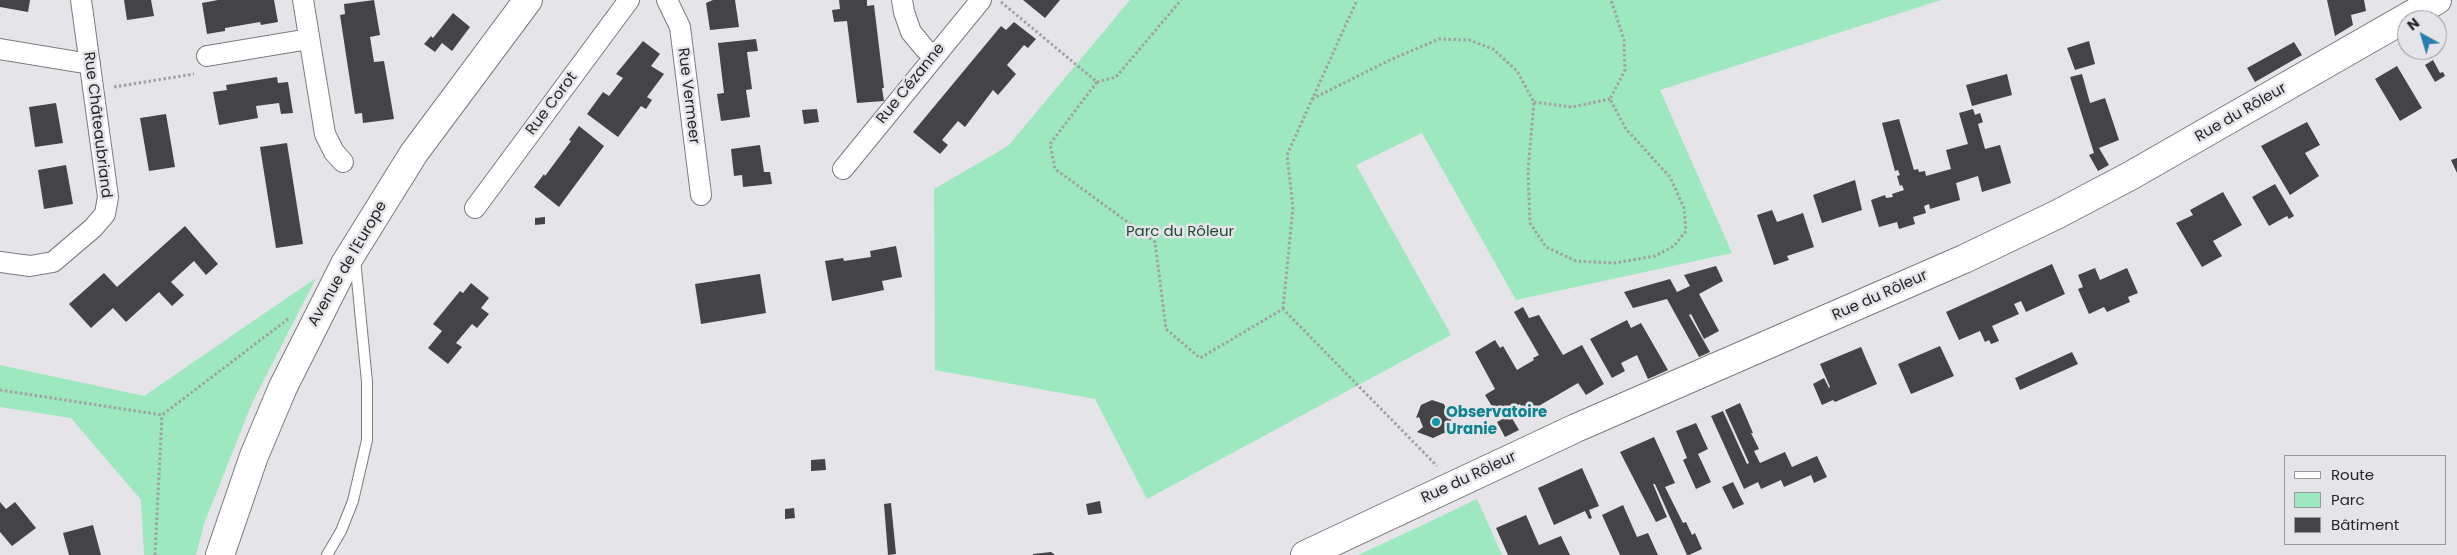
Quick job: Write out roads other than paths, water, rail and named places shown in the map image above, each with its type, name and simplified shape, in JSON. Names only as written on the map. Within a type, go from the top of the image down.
[{"type":"street","name":"Rue Châteaubriand","points":[[0,262],[30,266],[53,262],[94,228],[105,214],[108,197],[81,0]]},
{"type":"street","points":[[303,0],[326,134],[334,152],[343,162]]},
{"type":"street","name":"Avenue de l'Europe","points":[[220,555],[254,456],[283,387],[316,318],[354,248],[414,153],[528,0]]},
{"type":"street","name":"Rue Corot","points":[[475,208],[629,0]]},
{"type":"street","name":"Rue Vermeer","points":[[667,0],[680,28],[701,195]]},
{"type":"street","points":[[902,0],[911,32],[925,49],[934,55]]},
{"type":"street","name":"Rue Cézanne","points":[[843,169],[934,55],[981,0]]},
{"type":"street","name":"Rue du Rôleur","points":[[1305,555],[1454,484],[1964,259],[2048,219],[2130,176],[2436,0]]},
{"type":"street","points":[[207,56],[309,39]]},
{"type":"street","points":[[0,49],[90,64]]},
{"type":"lane","points":[[327,555],[341,531],[353,501],[367,440],[367,382],[354,248]]},
{"type":"place","name":"Observatoire Uranie","points":[[1436,422]]},
{"type":"park label","name":"Parc du Rôleur","points":[[1180,232]]}]
